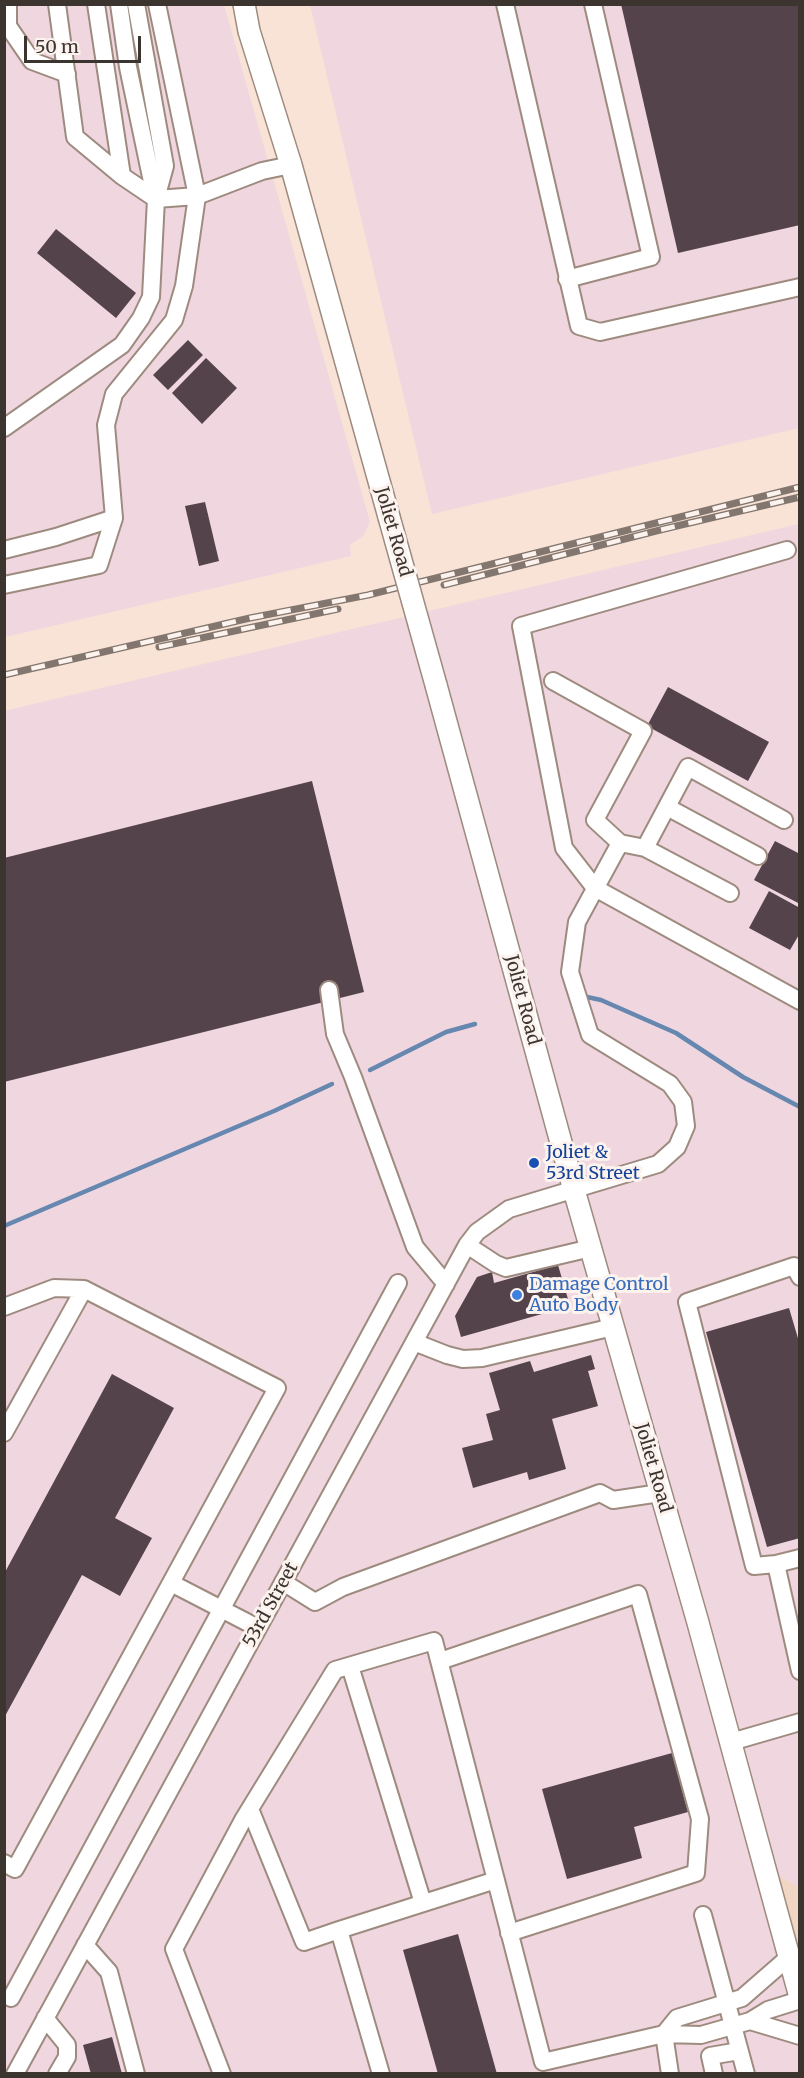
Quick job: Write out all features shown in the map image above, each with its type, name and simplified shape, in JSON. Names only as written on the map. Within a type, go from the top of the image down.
[{"type":"main road","name":"Joliet Road","points":[[244,4],[249,31],[291,165],[574,1190],[697,1619],[799,1991]]},
{"type":"street","points":[[8,4],[8,26],[32,61],[67,74]]},
{"type":"street","points":[[57,4],[75,137],[122,176],[156,200],[196,196],[262,171],[291,165]]},
{"type":"street","points":[[96,4],[122,176]]},
{"type":"street","points":[[119,4],[128,67],[156,200]]},
{"type":"street","points":[[4,428],[122,345],[141,318],[151,297],[156,200],[165,166],[136,4]]},
{"type":"street","points":[[4,585],[99,565],[114,518],[106,424],[114,394],[174,320],[184,286],[196,196],[157,4]]},
{"type":"street","points":[[505,4],[579,326],[600,332],[800,287]]},
{"type":"street","points":[[567,279],[651,257],[593,4]]},
{"type":"street","points":[[4,550],[56,537],[114,518]]},
{"type":"street","points":[[787,550],[522,626],[564,848],[595,888],[800,1001]]},
{"type":"street","points":[[553,681],[643,731],[595,820],[620,843],[645,848],[730,893]]},
{"type":"street","points":[[645,848],[688,767],[784,820]]},
{"type":"street","points":[[667,807],[758,856]]},
{"type":"street","name":"53rd Street","points":[[15,2073],[467,1245],[477,1232],[509,1209],[658,1164],[677,1146],[686,1126],[683,1102],[670,1083],[590,1035],[570,972],[577,922],[620,843]]},
{"type":"street","points":[[328,990],[335,1034],[415,1246],[446,1284]]},
{"type":"street","points":[[467,1245],[506,1268],[591,1248]]},
{"type":"street","points":[[798,1269],[687,1302],[754,1566],[800,1558]]},
{"type":"street","points":[[11,1998],[398,1283]]},
{"type":"street","points":[[4,1307],[54,1288],[84,1289],[277,1388],[15,1869],[4,1863]]},
{"type":"street","points":[[4,1433],[84,1289]]},
{"type":"street","points":[[414,1342],[447,1356],[463,1359],[482,1358],[613,1327]]},
{"type":"street","points":[[283,1582],[315,1602],[343,1587],[600,1492],[613,1500],[660,1493]]},
{"type":"street","points":[[776,1564],[799,1662]]},
{"type":"street","points":[[171,1583],[258,1628]]},
{"type":"street","points":[[440,1661],[639,1594],[700,1819],[696,1873],[509,1933]]},
{"type":"street","points":[[222,2073],[174,1949],[250,1809],[335,1670],[434,1641],[543,2062],[664,2034],[701,2035],[750,2021],[799,1991]]},
{"type":"street","points":[[350,1666],[423,1903]]},
{"type":"street","points":[[731,1742],[800,1722]]},
{"type":"street","points":[[250,1809],[304,1942],[496,1880]]},
{"type":"street","points":[[703,1915],[746,2073]]},
{"type":"street","points":[[339,1930],[381,2073]]},
{"type":"street","points":[[85,1945],[109,1972],[136,2073]]},
{"type":"street","points":[[670,2073],[664,2034],[677,2018],[742,1998],[789,1958]]},
{"type":"street","points":[[45,2018],[67,2045],[67,2057],[57,2073]]},
{"type":"street","points":[[750,2021],[800,2036]]},
{"type":"street","points":[[714,2073],[710,2056],[739,2051]]},
{"type":"shaded area","points":[[4,5],[224,5],[370,522],[363,536],[350,545],[351,556],[5,637]]},
{"type":"shaded area","points":[[310,5],[799,5],[799,428],[432,514]]},
{"type":"shaded area","points":[[799,524],[799,1887],[758,1864],[799,2014],[799,2073],[5,2073],[4,711]]},
{"type":"shaded area","points":[[757,1863],[799,1887],[799,2014]]},
{"type":"building","points":[[621,4],[800,4],[800,225],[678,253]]},
{"type":"building","points":[[56,229],[136,293],[116,318],[37,253]]},
{"type":"building","points":[[188,340],[203,355],[168,390],[153,375]]},
{"type":"building","points":[[206,358],[237,388],[202,424],[172,393]]},
{"type":"building","points":[[205,502],[219,561],[199,566],[185,506]]},
{"type":"building","points":[[668,687],[769,742],[748,781],[647,726]]},
{"type":"building","points":[[312,781],[364,992],[4,1082],[4,858]]},
{"type":"building","points":[[775,841],[800,854],[800,904],[754,880]]},
{"type":"building","points":[[769,891],[800,908],[800,933],[790,950],[749,928]]},
{"type":"building","name":"Damage Control Auto Body","points":[[558,1265],[570,1306],[461,1337],[455,1316],[477,1277],[492,1272],[494,1283]]},
{"type":"building","points":[[789,1308],[800,1345],[800,1538],[767,1547],[706,1332]]},
{"type":"building","points":[[591,1355],[595,1369],[588,1371],[598,1406],[552,1419],[566,1469],[529,1480],[527,1472],[473,1488],[462,1448],[493,1440],[486,1414],[500,1410],[489,1373],[530,1361],[534,1372]]},
{"type":"building","points":[[112,1374],[174,1408],[115,1518],[152,1538],[120,1596],[82,1575],[4,1718],[4,1574]]},
{"type":"building","points":[[672,1753],[688,1812],[634,1827],[642,1858],[567,1879],[542,1789]]},
{"type":"building","points":[[458,1934],[497,2074],[438,2074],[403,1950]]},
{"type":"building","points":[[112,2037],[122,2074],[91,2074],[83,2045]]},
{"type":"waterway","points":[[587,997],[601,1000],[676,1033],[743,1077],[800,1107]]},
{"type":"waterway","points":[[370,1070],[446,1032],[475,1024]]},
{"type":"waterway","points":[[4,1226],[332,1084]]},
{"type":"railway","points":[[4,675],[250,618],[368,595],[800,487]]},
{"type":"railway","points":[[444,585],[800,497]]},
{"type":"railway","points":[[159,647],[338,609]]},
{"type":"place","name":"Joliet & 53rd Street","points":[[534,1163]]},
{"type":"place","name":"Damage Control Auto Body","points":[[517,1295]]}]
